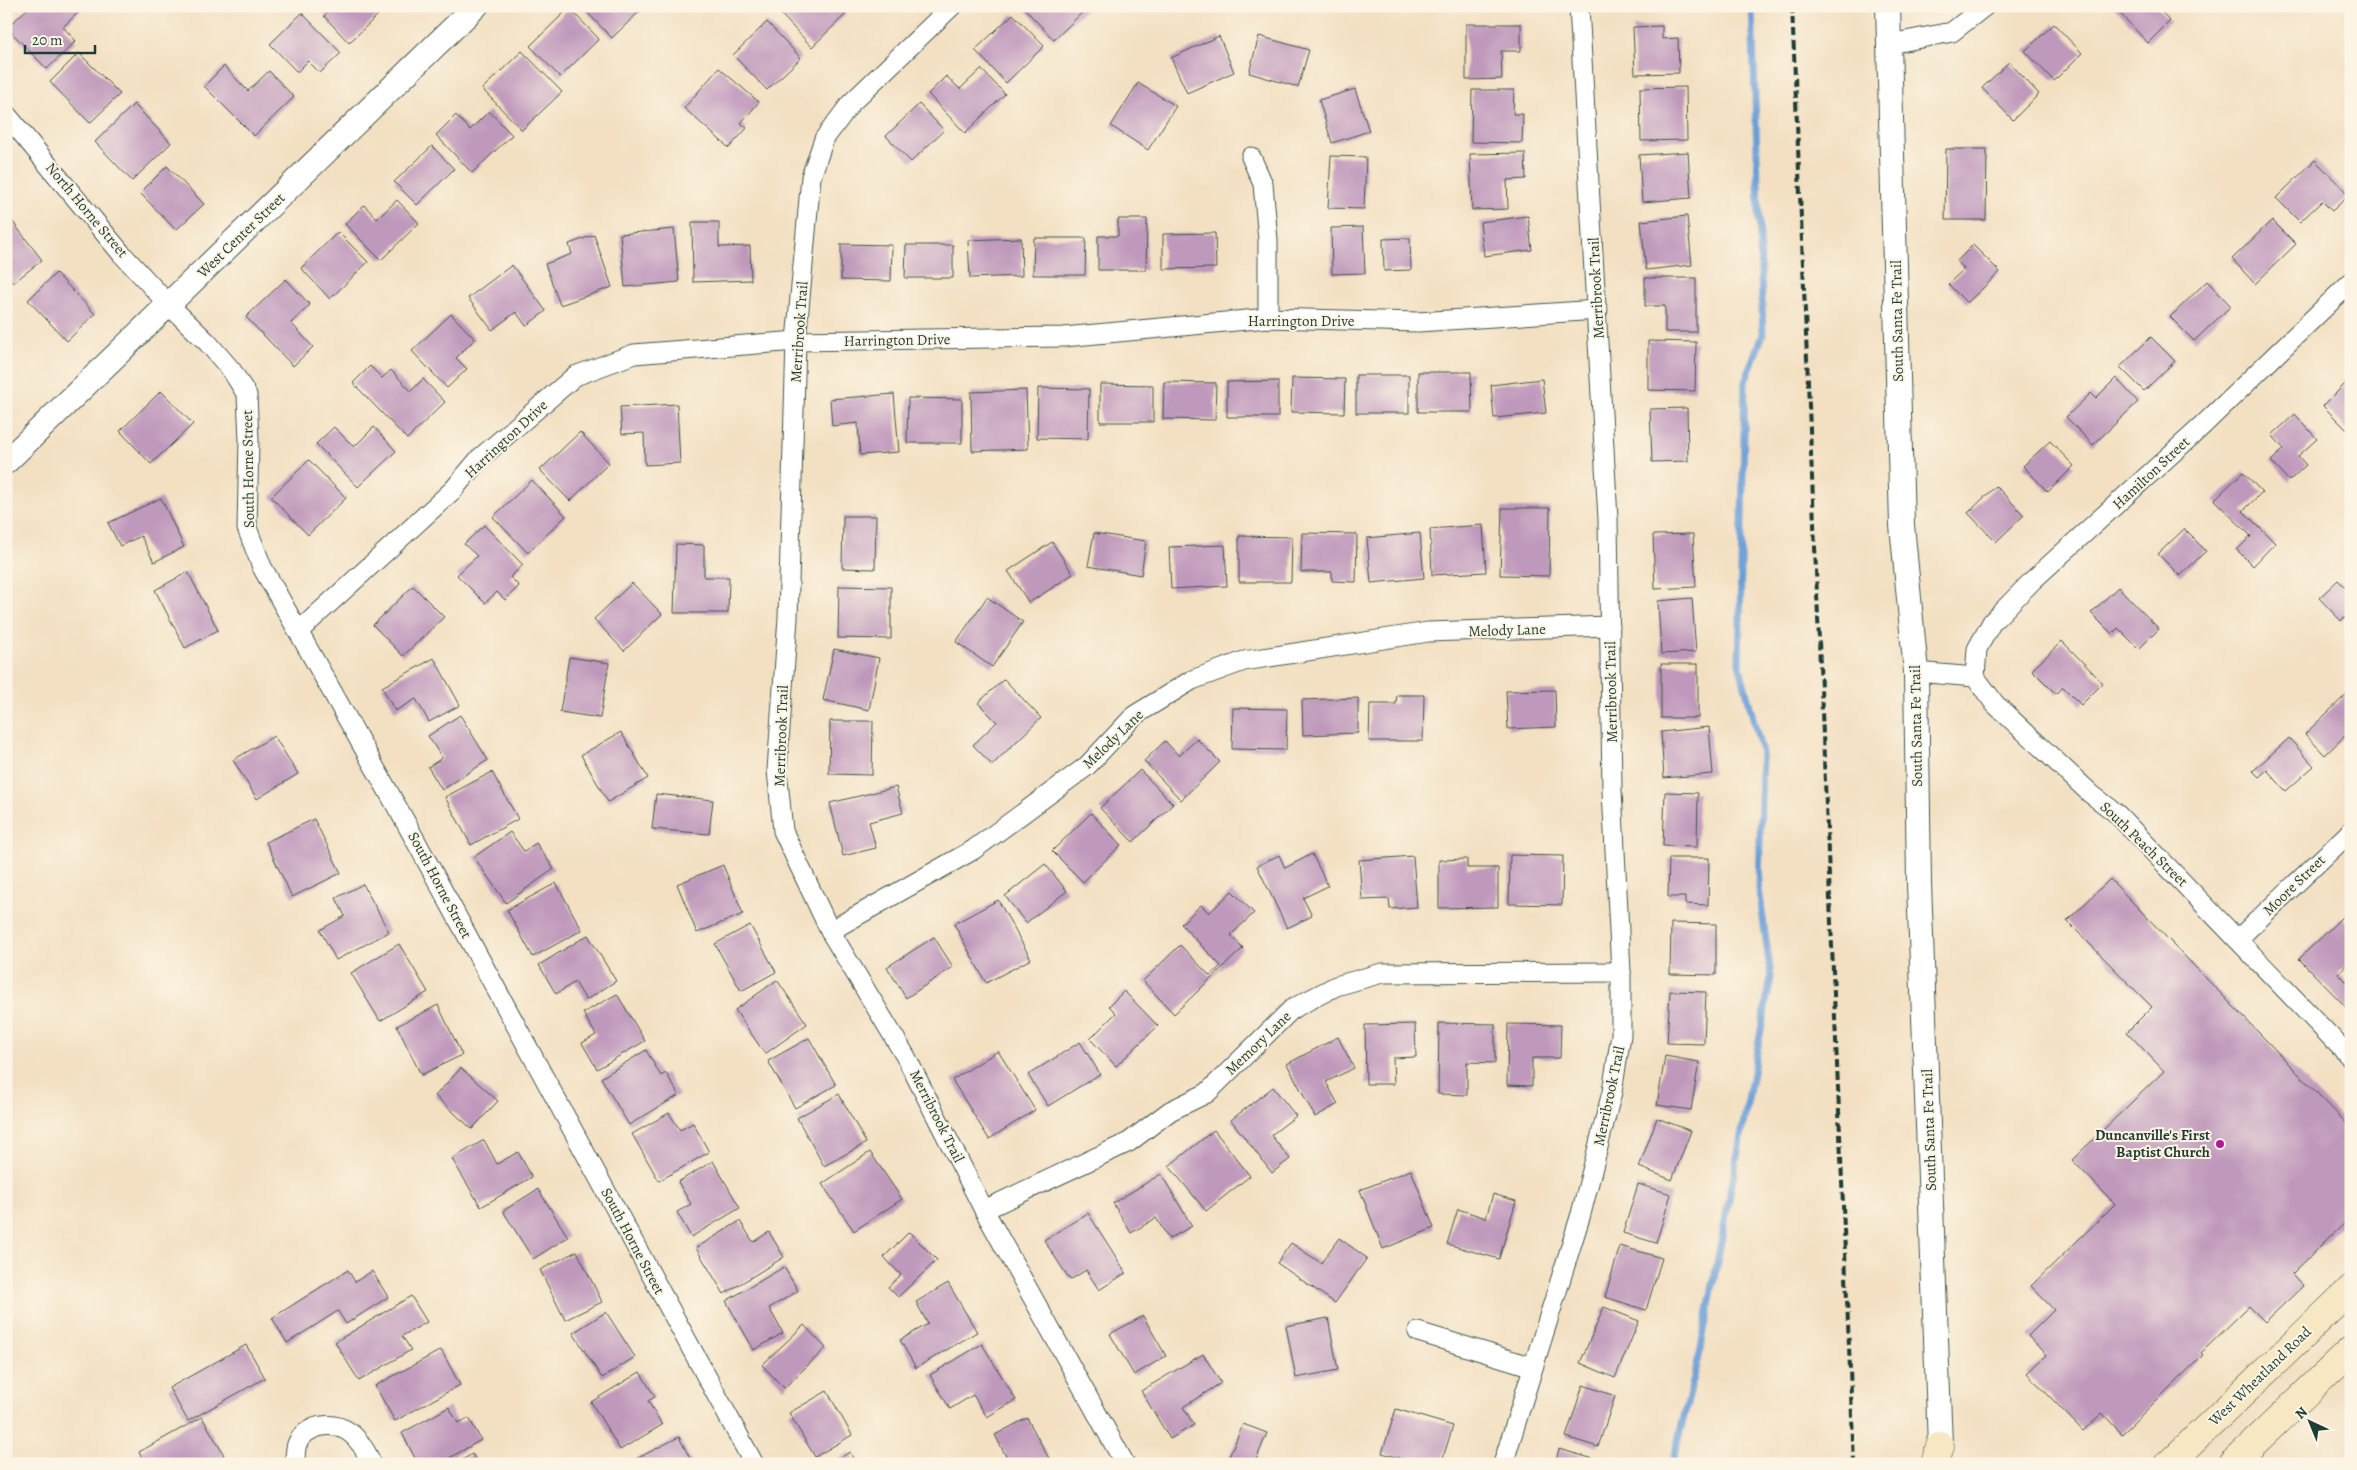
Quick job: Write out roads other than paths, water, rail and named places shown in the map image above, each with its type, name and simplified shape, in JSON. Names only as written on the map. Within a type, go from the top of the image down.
[{"type":"main road","name":"West Wheatland Road","points":[[2169,1464],[2351,1289]]},
{"type":"main road","points":[[2232,1464],[2351,1350]]},
{"type":"street","name":"West Center Street","points":[[6,462],[476,6]]},
{"type":"street","name":"Merribrook Trail","points":[[952,6],[851,103],[824,138],[811,177],[796,341],[788,618],[777,770],[783,831],[830,931],[906,1057],[984,1210],[1125,1464]]},
{"type":"street","name":"Merribrook Trail","points":[[1503,1464],[1581,1214],[1612,1092],[1621,1035],[1621,972],[1612,790],[1608,519],[1598,310],[1579,6]]},
{"type":"street","name":"South Santa Fe Trail","points":[[1888,6],[1902,525],[1916,672],[1919,883],[1940,1458]]},
{"type":"street","points":[[1890,44],[1952,32],[1985,6]]},
{"type":"street","name":"North Horne Street","points":[[6,114],[121,253],[169,305]]},
{"type":"street","points":[[1250,157],[1263,184],[1268,240],[1268,318]]},
{"type":"street","name":"Hamilton Street","points":[[1975,677],[1978,649],[1992,622],[2033,580],[2200,428],[2351,282]]},
{"type":"street","name":"South Horne Street","points":[[169,305],[208,343],[232,371],[247,395],[249,440],[247,528],[262,567],[406,823],[754,1464]]},
{"type":"street","name":"Harrington Drive","points":[[299,631],[453,490],[479,459],[575,376],[634,354],[796,341],[1064,337],[1268,318],[1418,322],[1598,310]]},
{"type":"street","name":"Melody Lane","points":[[830,931],[981,844],[1087,766],[1135,714],[1192,680],[1244,660],[1428,632],[1610,626]]},
{"type":"street","points":[[1916,672],[1975,677]]},
{"type":"street","name":"South Peach Street","points":[[1975,677],[1995,704],[2091,794],[2116,813],[2351,1058]]},
{"type":"street","name":"Moore Street","points":[[2238,939],[2351,831]]},
{"type":"street","name":"Memory Lane","points":[[984,1210],[1129,1142],[1170,1111],[1208,1093],[1292,1009],[1336,986],[1382,973],[1621,972]]},
{"type":"street","points":[[1418,1332],[1533,1367]]},
{"type":"street","points":[[295,1464],[296,1446],[302,1436],[313,1428],[332,1425],[348,1432],[361,1444],[372,1464]]},
{"type":"waterway","points":[[1672,1464],[1700,1353],[1771,977],[1759,889],[1762,753],[1739,663],[1745,382],[1763,334],[1752,6]]},
{"type":"railway","points":[[1792,6],[1854,1464]]},
{"type":"place","name":"Duncanville's First Baptist Church","points":[[2220,1144]]}]
